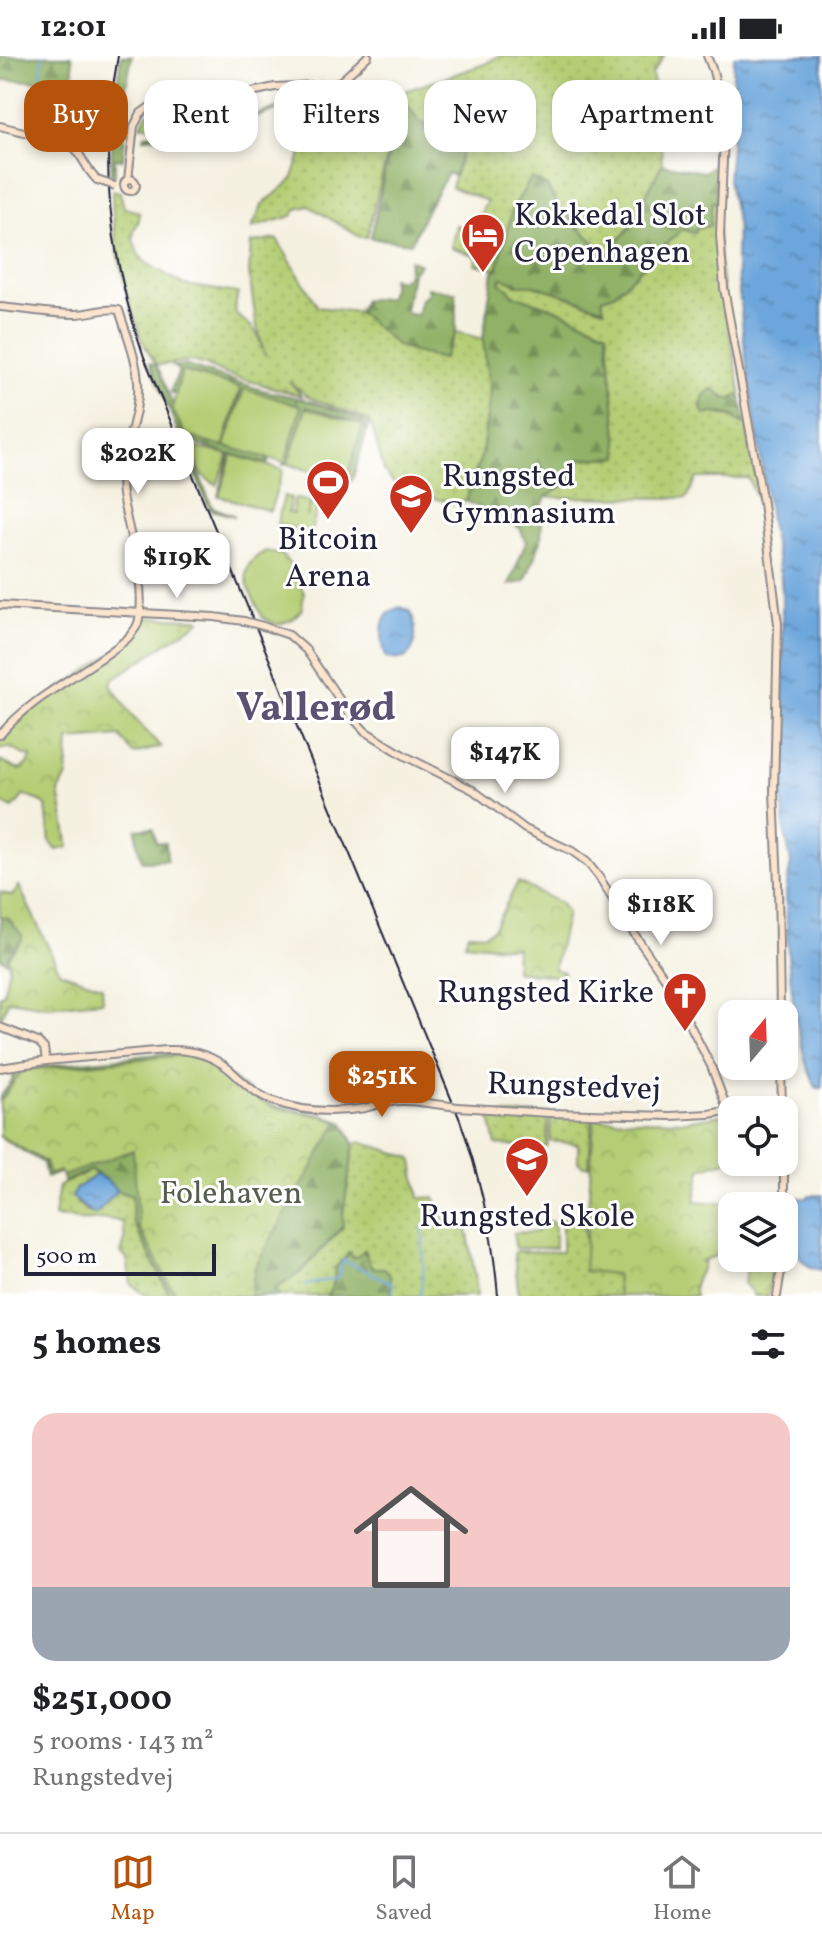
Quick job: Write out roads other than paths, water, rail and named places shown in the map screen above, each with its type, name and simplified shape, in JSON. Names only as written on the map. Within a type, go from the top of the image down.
[{"type":"street","points":[[0,126],[65,142],[74,147],[97,180],[106,184],[125,183],[138,119],[144,111],[159,104],[224,98],[270,87],[332,85],[341,81],[368,56]]},
{"type":"street","points":[[707,56],[723,111],[720,235],[724,288],[763,503],[777,606],[774,792],[780,1000]]},
{"type":"street","points":[[0,307],[73,314],[117,308],[138,376],[137,409],[123,463],[122,493],[140,584],[137,625],[128,638],[37,700],[0,735]]},
{"type":"street","points":[[0,605],[214,617],[244,621],[287,634],[302,645],[350,715],[365,731],[405,756],[473,790],[525,829],[572,851],[587,862],[670,986],[726,1096]]},
{"type":"street","points":[[0,1027],[42,1045],[46,1061]]},
{"type":"street","name":"Rungstedvej","points":[[0,1068],[46,1061],[186,1050],[217,1061],[261,1095],[311,1110],[341,1110],[399,1100],[549,1113],[671,1116],[718,1112]]},
{"type":"street","points":[[777,1296],[781,1272]]},
{"type":"water","points":[[734,56],[822,56],[822,1088],[815,1086],[806,1064],[798,1029],[798,1000],[793,1000],[788,958],[786,892],[791,862],[782,792],[782,755],[785,748],[782,592],[745,352],[736,261],[737,225],[728,180],[730,152],[742,152],[742,80],[733,80]]},
{"type":"water","points":[[401,607],[410,611],[412,616],[415,628],[413,648],[404,658],[386,658],[382,635],[384,621],[393,610]]},
{"type":"water","points":[[96,1175],[107,1180],[117,1191],[93,1214],[72,1197],[75,1190]]},
{"type":"water","points":[[809,1195],[822,1195],[822,1270],[803,1261],[798,1252],[798,1198]]},
{"type":"waterway","points":[[42,65],[43,56]]},
{"type":"waterway","points":[[41,76],[42,67]]},
{"type":"waterway","points":[[423,1225],[423,1234]]},
{"type":"waterway","points":[[420,1296],[423,1237]]},
{"type":"waterway","points":[[306,1285],[338,1278],[343,1260],[392,1283],[393,1296]]},
{"type":"railway","points":[[118,56],[112,95],[108,171],[115,245],[132,319],[144,357],[460,1120],[485,1206],[498,1296]]},
{"type":"place","name":"Kokkedal Slot Copenhagen","points":[[483,274]]},
{"type":"place","name":"Bitcoin Arena","points":[[328,521]]},
{"type":"place","name":"Rungsted Gymnasium","points":[[411,535]]},
{"type":"place","name":"Rungsted Kirke","points":[[685,1033]]},
{"type":"place","name":"Rungsted Skole","points":[[527,1198]]},
{"type":"district","name":"Vallerød","points":[[316,710]]},
{"type":"park label","name":"Folehaven","points":[[231,1195]]}]
